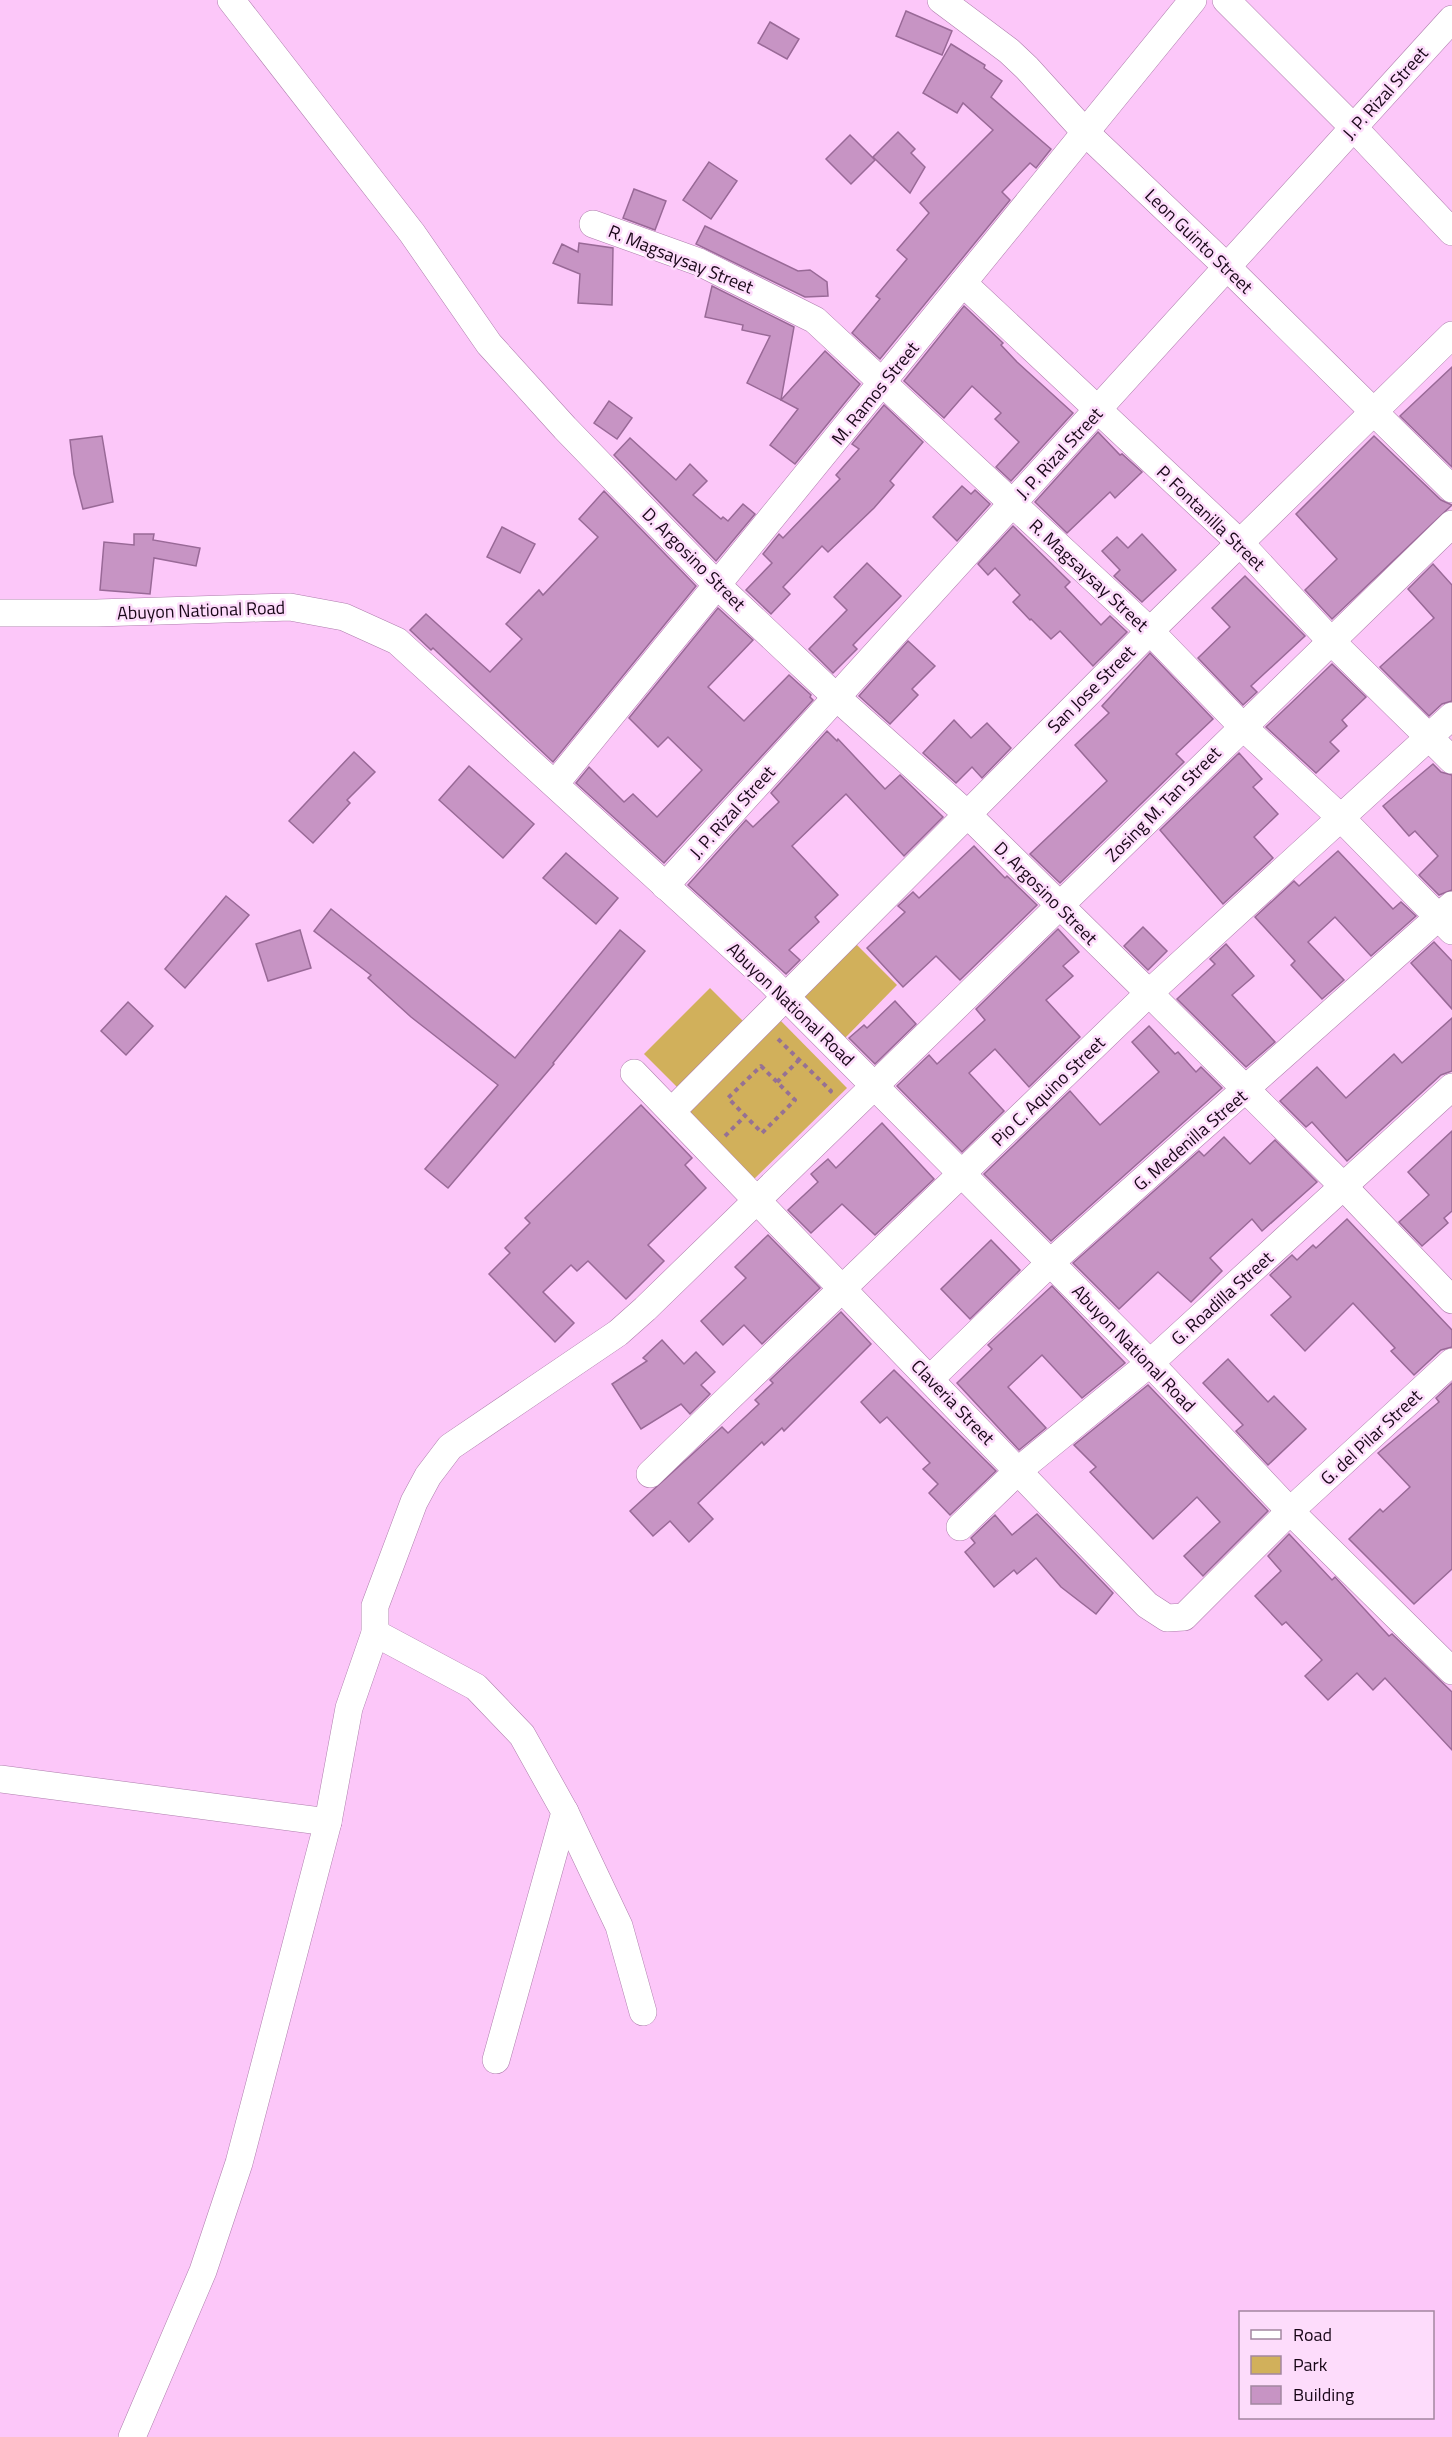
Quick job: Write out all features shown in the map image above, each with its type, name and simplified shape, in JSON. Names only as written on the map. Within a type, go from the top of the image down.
[{"type":"street","name":"D. Argosino Street","points":[[231,0],[412,233],[489,344],[631,496],[718,586],[835,696],[967,814],[1344,1187],[1452,1300]]},
{"type":"street","name":"Leon Guinto Street","points":[[941,0],[1009,51],[1086,133],[1227,267],[1452,489]]},
{"type":"street","name":"M. Ramos Street","points":[[555,784],[884,383],[1192,0]]},
{"type":"street","points":[[1226,0],[1354,128],[1452,232]]},
{"type":"street","name":"J. P. Rizal Street","points":[[665,886],[835,696],[1098,412],[1452,19]]},
{"type":"street","name":"R. Magsaysay Street","points":[[593,224],[699,262],[815,320],[1150,631],[1242,726],[1447,918]]},
{"type":"street","name":"P. Fontanilla Street","points":[[963,283],[1240,543],[1331,641],[1452,760]]},
{"type":"street","name":"San Jose Street","points":[[672,1111],[1150,631],[1452,335]]},
{"type":"street","name":"Zosing M. Tan Street","points":[[132,2437],[203,2271],[239,2163],[328,1822],[349,1708],[375,1633],[375,1606],[414,1502],[428,1476],[450,1447],[618,1333],[876,1086],[1242,726],[1452,524]]},
{"type":"street","name":"Abuyon National Road","points":[[0,613],[97,613],[290,606],[344,617],[397,641],[786,996],[1150,1363],[1290,1511],[1452,1671]]},
{"type":"street","name":"Pio C. Aquino Street","points":[[650,1474],[1149,993],[1452,716]]},
{"type":"street","name":"G. Medenilla Street","points":[[931,1378],[1051,1262],[1246,1090],[1447,918]]},
{"type":"street","name":"Claveria Street","points":[[634,1073],[931,1378],[1147,1605]]},
{"type":"street","name":"G. Roadilla Street","points":[[960,1527],[1018,1470],[1150,1363],[1452,1087]]},
{"type":"street","name":"G. del Pilar Street","points":[[1147,1605],[1167,1618],[1184,1617],[1290,1511],[1452,1362]]},
{"type":"street","points":[[375,1633],[476,1687],[522,1736],[565,1812],[619,1926],[643,2012]]},
{"type":"street","points":[[0,1779],[328,1822]]},
{"type":"street","points":[[496,2060],[565,1812]]},
{"type":"path","points":[[760,1022],[831,1091]]},
{"type":"path","points":[[777,1082],[799,1060]]},
{"type":"path","points":[[761,1066],[777,1082],[795,1100],[762,1133],[728,1098],[761,1066]]},
{"type":"green space","points":[[851,939],[897,985],[845,1038],[798,991]]},
{"type":"green space","points":[[710,988],[744,1022],[678,1088],[644,1054]]},
{"type":"green space","points":[[778,1018],[847,1088],[751,1182],[682,1113]]},
{"type":"building","points":[[906,11],[952,31],[942,55],[896,36]]},
{"type":"building","points":[[770,22],[799,39],[787,59],[758,43]]},
{"type":"building","points":[[951,44],[985,65],[984,68],[1002,81],[991,97],[1051,149],[1036,168],[1030,163],[1002,192],[1010,200],[880,359],[852,333],[880,299],[876,296],[907,259],[897,250],[929,213],[920,203],[993,130],[963,103],[957,113],[923,93]]},
{"type":"building","points":[[898,132],[915,149],[911,153],[925,167],[910,193],[873,157]]},
{"type":"building","points":[[850,135],[875,160],[851,184],[826,159]]},
{"type":"building","points":[[709,162],[737,181],[711,219],[683,200]]},
{"type":"building","points":[[634,189],[666,201],[655,230],[623,218]]},
{"type":"building","points":[[705,226],[798,271],[810,270],[827,282],[828,296],[805,297],[696,244]]},
{"type":"building","points":[[579,243],[613,248],[612,305],[578,303],[580,274],[553,263],[562,244],[578,252]]},
{"type":"building","points":[[712,286],[794,327],[781,400],[747,383],[770,336],[742,330],[743,325],[705,317]]},
{"type":"building","points":[[964,306],[1003,343],[1001,345],[1017,362],[1073,413],[1011,481],[996,467],[1019,442],[995,419],[1001,413],[972,386],[944,418],[904,381]]},
{"type":"building","points":[[825,351],[860,384],[795,464],[770,445],[798,409],[781,400]]},
{"type":"building","points":[[1452,367],[1452,467],[1400,416]]},
{"type":"building","points":[[609,401],[632,418],[617,439],[594,423]]},
{"type":"building","points":[[884,405],[923,442],[890,481],[894,485],[874,508],[828,552],[822,546],[783,587],[790,594],[771,614],[746,590],[772,563],[763,554],[779,534],[783,538],[840,479],[836,475],[859,449],[852,444]]},
{"type":"building","points":[[1098,432],[1120,455],[1122,454],[1142,472],[1115,498],[1110,492],[1067,533],[1035,502]]},
{"type":"building","points":[[102,436],[113,502],[83,509],[74,474],[70,440]]},
{"type":"building","points":[[1374,436],[1441,500],[1452,505],[1332,619],[1305,590],[1337,559],[1296,514]]},
{"type":"building","points":[[630,438],[676,480],[690,464],[707,481],[693,495],[721,519],[723,517],[728,521],[743,504],[755,514],[716,561],[614,455]]},
{"type":"building","points":[[962,486],[971,494],[975,490],[990,504],[957,541],[933,517]]},
{"type":"building","points":[[604,491],[696,586],[553,762],[433,648],[431,650],[410,630],[426,614],[490,672],[522,639],[506,624],[539,590],[543,595],[598,537],[579,519]]},
{"type":"building","points":[[1013,526],[1070,582],[1065,587],[1101,625],[1110,616],[1127,632],[1093,666],[1060,631],[1051,639],[1030,620],[1013,602],[1020,595],[995,568],[988,575],[978,564]]},
{"type":"building","points":[[502,527],[535,544],[520,573],[487,557]]},
{"type":"building","points":[[134,534],[154,534],[153,540],[200,548],[196,566],[154,558],[150,594],[100,590],[104,542],[134,545]]},
{"type":"building","points":[[1142,534],[1176,570],[1142,602],[1114,576],[1120,570],[1102,551],[1117,537],[1128,548]]},
{"type":"building","points":[[867,563],[901,596],[853,645],[857,649],[833,673],[809,649],[847,610],[834,597]]},
{"type":"building","points":[[1433,564],[1452,585],[1452,701],[1442,704],[1429,716],[1380,667],[1434,618],[1408,589]]},
{"type":"building","points":[[1245,576],[1305,636],[1251,686],[1257,692],[1243,705],[1198,658],[1230,627],[1212,608]]},
{"type":"building","points":[[718,608],[753,640],[708,687],[744,721],[789,675],[811,695],[813,700],[664,863],[576,783],[589,767],[624,802],[633,794],[657,817],[702,770],[668,737],[658,747],[629,718]]},
{"type":"building","points":[[908,641],[935,666],[912,689],[918,695],[890,724],[859,696]]},
{"type":"building","points":[[1150,653],[1213,719],[1176,754],[1184,762],[1060,883],[1030,854],[1107,781],[1075,745],[1109,713],[1102,706]]},
{"type":"building","points":[[1332,664],[1366,697],[1342,720],[1347,726],[1330,742],[1339,751],[1316,773],[1266,727]]},
{"type":"building","points":[[954,720],[971,738],[987,723],[1011,748],[982,778],[972,767],[956,783],[923,753]]},
{"type":"building","points":[[827,731],[837,741],[838,739],[885,789],[900,775],[943,817],[904,856],[846,794],[792,846],[838,895],[815,917],[819,922],[789,950],[800,960],[786,974],[688,885],[746,820],[753,827],[779,802],[771,793]]},
{"type":"building","points":[[354,752],[375,772],[347,800],[350,803],[313,843],[289,821]]},
{"type":"building","points":[[1239,753],[1262,779],[1253,787],[1278,814],[1254,837],[1273,858],[1223,904],[1160,830]]},
{"type":"building","points":[[1433,764],[1441,772],[1452,775],[1452,890],[1439,895],[1419,875],[1438,856],[1415,831],[1409,836],[1383,806]]},
{"type":"building","points":[[469,766],[534,824],[503,858],[439,800]]},
{"type":"building","points":[[974,846],[1005,878],[1007,876],[1037,905],[960,980],[936,956],[903,987],[867,948],[905,912],[898,906],[913,892],[919,898]]},
{"type":"building","points":[[1338,851],[1393,909],[1401,902],[1416,916],[1371,956],[1335,917],[1308,942],[1344,980],[1322,999],[1291,965],[1295,961],[1255,917],[1294,881],[1299,886]]},
{"type":"building","points":[[566,853],[618,898],[596,924],[543,878]]},
{"type":"building","points":[[226,896],[249,915],[185,988],[165,969]]},
{"type":"building","points":[[331,909],[515,1058],[620,930],[645,951],[554,1064],[448,1188],[425,1169],[498,1085],[411,1017],[368,978],[371,975],[314,931]]},
{"type":"building","points":[[1143,927],[1167,951],[1148,970],[1124,946]]},
{"type":"building","points":[[1058,929],[1079,952],[1063,966],[1073,976],[1046,1000],[1080,1037],[1029,1087],[995,1049],[969,1073],[1004,1111],[962,1152],[897,1086],[929,1055],[937,1064],[985,1020],[976,1009]]},
{"type":"building","points":[[300,930],[311,968],[268,981],[256,944]]},
{"type":"building","points":[[1434,942],[1452,961],[1452,1009],[1411,963]]},
{"type":"building","points":[[1226,944],[1254,976],[1232,995],[1275,1042],[1246,1067],[1177,999],[1215,964],[1210,959]]},
{"type":"building","points":[[895,1001],[916,1024],[875,1064],[849,1038],[864,1025],[867,1028]]},
{"type":"building","points":[[128,1002],[153,1026],[126,1055],[101,1031]]},
{"type":"building","points":[[1452,1018],[1452,1071],[1441,1075],[1347,1161],[1312,1122],[1306,1127],[1280,1101],[1317,1067],[1346,1098],[1394,1054],[1402,1063]]},
{"type":"building","points":[[1149,1026],[1175,1054],[1178,1052],[1196,1072],[1201,1067],[1222,1088],[1051,1241],[984,1174],[1070,1091],[1100,1125],[1159,1072],[1132,1042]]},
{"type":"building","points":[[641,1105],[692,1158],[685,1165],[706,1188],[648,1245],[664,1261],[626,1299],[588,1261],[577,1271],[571,1265],[543,1292],[574,1323],[555,1342],[489,1274],[510,1253],[505,1248],[530,1223],[525,1218]]},
{"type":"building","points":[[882,1123],[934,1179],[875,1235],[842,1204],[811,1233],[788,1210],[818,1182],[811,1174],[828,1159],[836,1168]]},
{"type":"building","points":[[1452,1131],[1452,1211],[1444,1218],[1448,1223],[1422,1246],[1399,1222],[1429,1195],[1408,1172]]},
{"type":"building","points":[[1224,1137],[1250,1164],[1275,1140],[1317,1182],[1262,1231],[1252,1219],[1210,1258],[1222,1271],[1191,1302],[1158,1272],[1119,1309],[1073,1263],[1199,1151],[1204,1156]]},
{"type":"building","points":[[1347,1219],[1452,1330],[1452,1347],[1441,1350],[1414,1375],[1391,1351],[1395,1348],[1353,1303],[1305,1351],[1271,1315],[1291,1297],[1270,1275],[1292,1255],[1297,1260],[1313,1245],[1316,1248]]},
{"type":"building","points":[[768,1235],[820,1288],[762,1344],[744,1325],[723,1345],[701,1321],[746,1278],[735,1267]]},
{"type":"building","points":[[991,1240],[1020,1270],[970,1319],[941,1289]]},
{"type":"building","points":[[1052,1286],[1125,1363],[1082,1398],[1042,1355],[1008,1387],[1046,1428],[1019,1450],[957,1383],[992,1349],[988,1345]]},
{"type":"building","points":[[841,1312],[871,1344],[784,1431],[782,1428],[764,1445],[762,1442],[698,1503],[713,1519],[689,1542],[670,1521],[653,1536],[630,1511],[722,1427],[728,1433],[759,1404],[755,1400],[773,1383],[770,1380]]},
{"type":"building","points":[[662,1340],[684,1364],[696,1352],[715,1372],[701,1385],[710,1394],[690,1414],[681,1404],[641,1429],[612,1384],[647,1361],[643,1358]]},
{"type":"building","points":[[1228,1359],[1268,1402],[1274,1396],[1306,1429],[1268,1465],[1236,1431],[1243,1425],[1203,1383]]},
{"type":"building","points":[[894,1370],[996,1471],[950,1515],[929,1493],[938,1484],[923,1469],[930,1463],[887,1417],[880,1423],[861,1402]]},
{"type":"building","points":[[1452,1383],[1452,1569],[1414,1604],[1349,1539],[1380,1509],[1383,1512],[1410,1487],[1378,1453],[1439,1402],[1436,1398]]},
{"type":"building","points":[[1148,1385],[1268,1511],[1203,1576],[1184,1556],[1220,1522],[1197,1497],[1153,1539],[1090,1472],[1096,1467],[1074,1445]]},
{"type":"building","points":[[1037,1514],[1113,1593],[1096,1614],[1061,1587],[1036,1558],[1017,1574],[1014,1570],[994,1587],[965,1552],[975,1543],[971,1538],[995,1515],[1012,1535]]},
{"type":"building","points":[[1289,1534],[1332,1580],[1335,1577],[1389,1636],[1392,1634],[1452,1692],[1452,1750],[1385,1678],[1373,1690],[1357,1673],[1328,1700],[1305,1676],[1322,1660],[1286,1622],[1282,1625],[1255,1596],[1281,1571],[1268,1556]]}]
